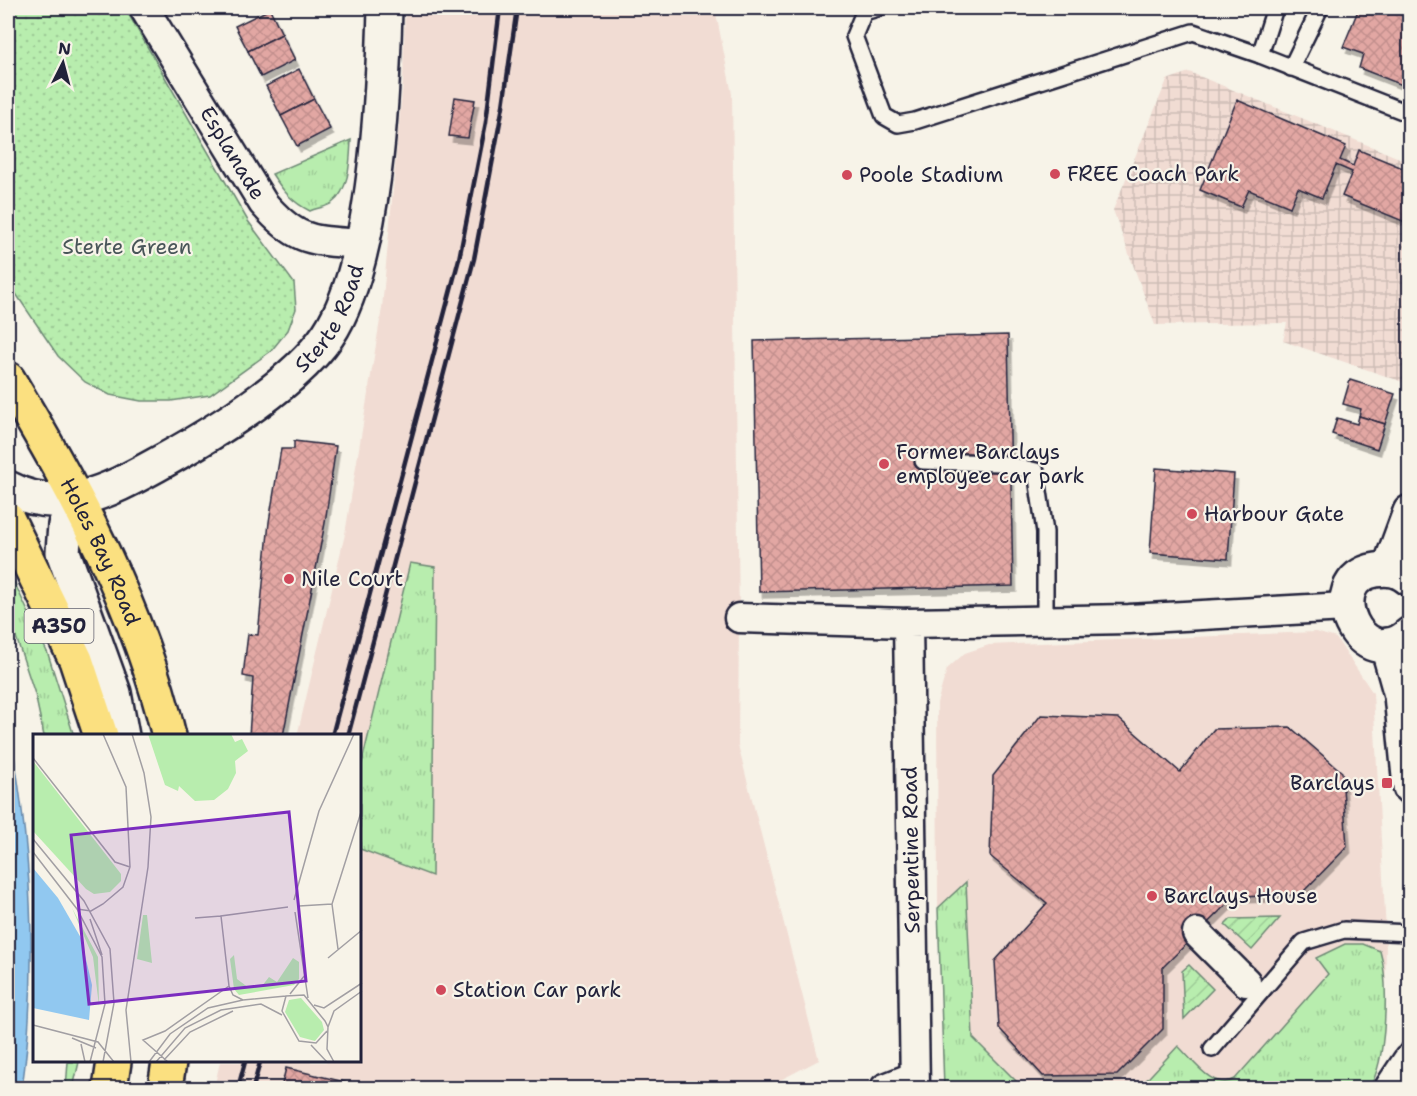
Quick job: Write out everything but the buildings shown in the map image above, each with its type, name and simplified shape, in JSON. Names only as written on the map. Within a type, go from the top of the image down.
[{"type":"highway","name":"Holes Bay Road","points":[[8,379],[78,501],[128,610],[145,655],[168,734]]},
{"type":"highway","name":"A350","points":[[8,520],[76,660],[100,734]]},
{"type":"highway","points":[[110,1089],[114,1063]]},
{"type":"highway","points":[[165,1089],[169,1063]]},
{"type":"street","name":"Esplanade","points":[[144,8],[263,203],[284,227],[310,240],[361,244]]},
{"type":"street","name":"Sterte Road","points":[[8,488],[44,502],[78,501],[161,463],[269,393],[300,367],[328,334],[348,295],[361,244],[373,178],[384,56],[385,8]]},
{"type":"street","points":[[78,501],[65,525],[63,552],[114,693],[122,734]]},
{"type":"street","points":[[1410,512],[1399,574],[1372,570],[1361,577],[1348,594],[1346,607],[1349,621],[1356,632],[1374,643],[1398,639],[1410,787]]},
{"type":"street","points":[[740,618],[908,623],[1045,621],[1346,607]]},
{"type":"street","name":"Serpentine Road","points":[[885,1089],[914,1083],[908,623]]},
{"type":"street","points":[[1197,933],[1246,982]]},
{"type":"street","points":[[1392,1089],[1410,1061]]},
{"type":"lane","points":[[878,8],[864,12],[854,36],[884,116],[898,124],[915,121],[1193,32],[1260,55],[1410,114]]},
{"type":"lane","points":[[1260,55],[1275,8]]},
{"type":"lane","points":[[1291,68],[1320,8]]},
{"type":"lane","points":[[923,461],[1000,463],[1036,471],[1045,532],[1045,621]]},
{"type":"lane","points":[[1212,1049],[1304,942],[1344,930],[1410,933]]},
{"type":"shaded area","points":[[405,8],[715,8],[732,94],[739,618],[738,745],[819,1060],[765,1088],[214,1088],[220,1063],[362,1063],[362,734],[297,734],[345,534],[382,308],[403,81]]},
{"type":"shaded area","points":[[1189,72],[1409,162],[1409,384],[1283,341],[1287,323],[1155,325],[1113,210],[1167,80]]},
{"type":"shaded area","points":[[1316,632],[1336,638],[1373,693],[1386,932],[1385,1030],[1369,1088],[944,1088],[938,908],[937,703],[947,669],[965,653],[989,645]]},
{"type":"green space","name":"Sterte Green","points":[[8,8],[125,8],[248,221],[294,283],[296,309],[288,330],[271,351],[210,395],[171,401],[141,401],[110,395],[85,382],[58,356],[8,282]]},
{"type":"green space","points":[[351,140],[346,182],[338,197],[327,206],[310,211],[304,208],[288,195],[272,174]]},
{"type":"green space","points":[[410,563],[435,567],[432,876],[362,850],[362,762]]},
{"type":"green space","points":[[8,569],[48,654],[73,734],[44,734],[35,694],[8,613]]},
{"type":"green space","points":[[966,882],[973,1038],[1023,1088],[944,1088],[938,908]]},
{"type":"green space","points":[[1280,918],[1252,950],[1225,925],[1231,919]]},
{"type":"green space","points":[[1345,944],[1363,944],[1380,951],[1383,965],[1385,1021],[1383,1041],[1380,1060],[1369,1088],[1139,1088],[1178,1046],[1211,1078],[1227,1082],[1235,1079],[1328,974],[1316,958]]},
{"type":"green space","points":[[1189,965],[1213,989],[1184,1019],[1182,971]]},
{"type":"green space","points":[[68,1063],[79,1063],[73,1088],[66,1088]]},
{"type":"water","points":[[8,722],[22,813],[30,905],[30,997],[22,1088],[8,1088]]},
{"type":"railway","points":[[333,734],[459,259],[486,122],[500,8]]},
{"type":"railway","points":[[349,734],[474,259],[503,106],[517,8]]},
{"type":"railway","points":[[238,1088],[245,1063]]},
{"type":"railway","points":[[253,1088],[260,1063]]},
{"type":"place","name":"FREE Coach Park","points":[[1055,174]]},
{"type":"place","name":"Poole Stadium","points":[[847,175]]},
{"type":"place","name":"Former Barclays employee car park","points":[[884,464]]},
{"type":"place","name":"Harbour Gate","points":[[1192,514]]},
{"type":"place","name":"Nile Court","points":[[289,579]]},
{"type":"place","name":"Barclays","points":[[1387,783]]},
{"type":"place","name":"Barclays House","points":[[1152,896]]},
{"type":"place","name":"Station Car park","points":[[441,990]]}]
